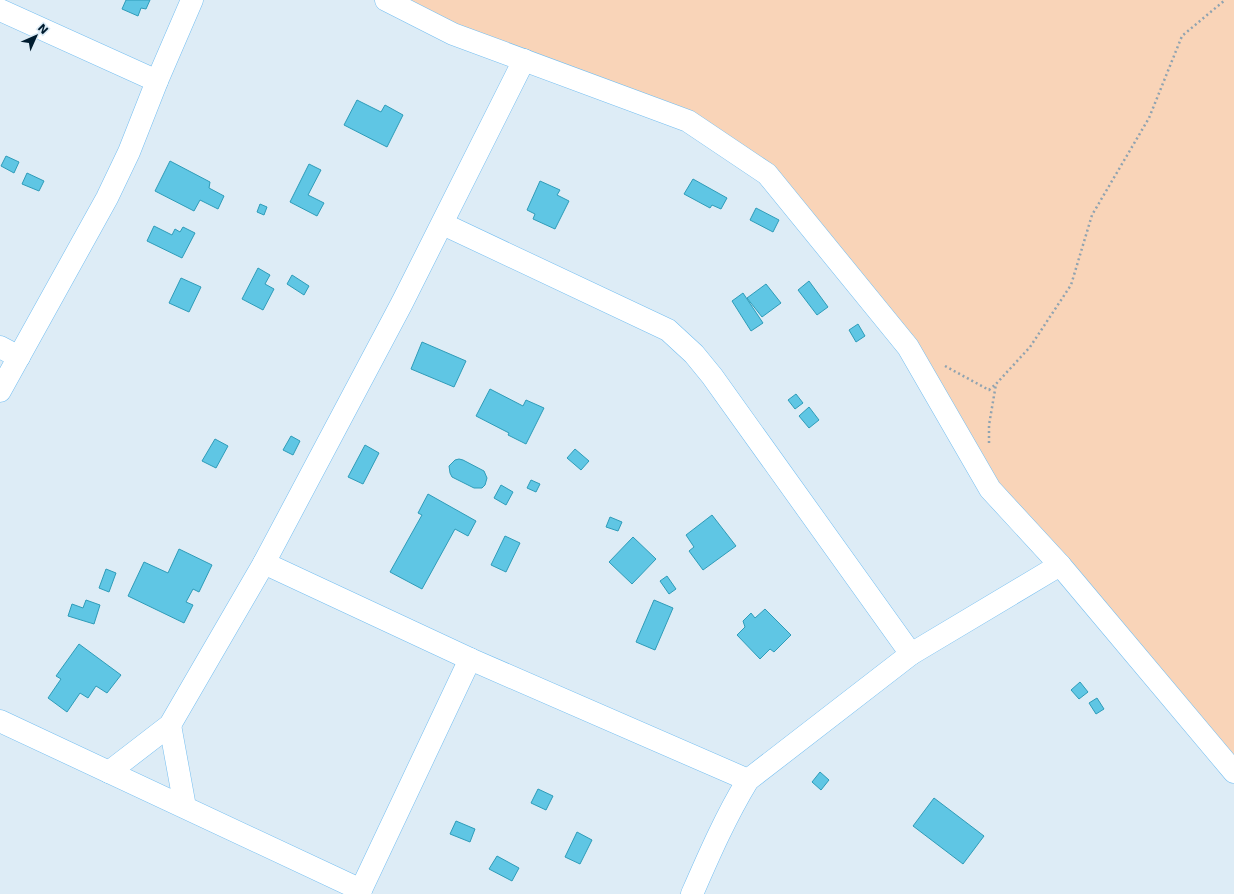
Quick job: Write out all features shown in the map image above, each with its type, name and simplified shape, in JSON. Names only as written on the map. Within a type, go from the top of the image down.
[{"type":"street","points":[[0,391],[107,198],[129,152],[157,81],[192,0]]},
{"type":"street","points":[[386,0],[453,34],[688,121],[767,174],[908,347],[990,489],[1060,564],[1234,772]]},
{"type":"street","points":[[0,10],[157,81]]},
{"type":"street","points":[[109,772],[170,725],[264,563],[443,224],[524,60]]},
{"type":"street","points":[[443,224],[668,330],[689,349],[712,376],[911,654]]},
{"type":"street","points":[[0,347],[19,357]]},
{"type":"street","points":[[264,563],[470,658],[748,780]]},
{"type":"street","points":[[692,894],[716,837],[731,807],[748,780],[911,654],[1060,564]]},
{"type":"street","points":[[0,721],[185,807],[360,892],[470,658]]},
{"type":"street","points":[[170,725],[185,807]]},
{"type":"path","points":[[942,365],[989,390],[1030,347],[1071,285],[1092,215],[1149,118],[1182,36],[1225,0]]},
{"type":"path","points":[[989,446],[989,425],[996,384]]},
{"type":"shaded area","points":[[386,0],[1234,0],[1234,772],[990,489],[908,347],[767,174],[688,121]]},
{"type":"building","points":[[126,0],[150,0],[146,9],[141,8],[138,16],[122,9]]},
{"type":"building","points":[[357,100],[381,112],[385,105],[403,115],[387,147],[344,125]]},
{"type":"building","points":[[6,156],[19,162],[14,173],[1,166]]},
{"type":"building","points":[[170,161],[210,182],[209,188],[224,196],[218,209],[200,200],[194,211],[155,191]]},
{"type":"building","points":[[309,164],[321,170],[308,195],[324,203],[317,216],[290,202]]},
{"type":"building","points":[[27,173],[44,181],[39,191],[22,184]]},
{"type":"building","points":[[693,179],[727,198],[721,209],[712,205],[710,208],[684,194]]},
{"type":"building","points":[[540,181],[560,190],[557,195],[569,201],[555,229],[533,219],[535,214],[527,210]]},
{"type":"building","points":[[260,204],[267,207],[264,215],[257,212]]},
{"type":"building","points":[[756,208],[779,220],[773,232],[750,220]]},
{"type":"building","points":[[154,226],[172,235],[175,229],[180,232],[183,227],[195,233],[182,258],[147,241]]},
{"type":"building","points":[[258,268],[270,275],[265,284],[274,289],[263,310],[242,299]]},
{"type":"building","points":[[292,275],[309,286],[304,295],[287,284]]},
{"type":"building","points":[[181,278],[201,287],[189,312],[169,303]]},
{"type":"building","points":[[809,281],[828,307],[817,315],[798,290]]},
{"type":"building","points":[[766,284],[781,303],[762,317],[747,298]]},
{"type":"building","points":[[743,293],[763,323],[751,331],[732,301]]},
{"type":"building","points":[[858,324],[865,336],[856,342],[849,330]]},
{"type":"building","points":[[422,342],[466,361],[454,387],[411,369]]},
{"type":"building","points":[[490,389],[523,406],[526,400],[544,408],[526,444],[508,435],[509,433],[476,416]]},
{"type":"building","points":[[796,394],[803,403],[795,409],[788,400]]},
{"type":"building","points":[[809,407],[819,420],[809,428],[799,416]]},
{"type":"building","points":[[291,436],[300,441],[293,455],[283,450]]},
{"type":"building","points":[[215,439],[228,446],[216,468],[202,461]]},
{"type":"building","points":[[365,445],[379,453],[363,484],[348,477]]},
{"type":"building","points":[[575,449],[589,461],[581,470],[567,458]]},
{"type":"building","points":[[459,459],[484,471],[487,478],[485,485],[482,488],[474,488],[452,477],[449,466],[455,460]]},
{"type":"building","points":[[531,480],[540,484],[536,492],[527,488]]},
{"type":"building","points":[[501,485],[513,492],[506,505],[494,498]]},
{"type":"building","points":[[428,494],[476,521],[468,536],[455,529],[422,589],[390,572],[422,515],[418,513]]},
{"type":"building","points":[[712,515],[736,546],[703,570],[689,551],[694,547],[686,535]]},
{"type":"building","points":[[610,517],[622,522],[618,531],[606,527]]},
{"type":"building","points":[[505,536],[520,543],[506,572],[491,565]]},
{"type":"building","points":[[633,537],[656,559],[632,584],[609,562]]},
{"type":"building","points":[[179,549],[212,565],[199,592],[193,589],[186,602],[193,605],[184,623],[128,596],[144,562],[168,573]]},
{"type":"building","points":[[106,569],[116,573],[109,592],[99,588]]},
{"type":"building","points":[[667,576],[676,589],[669,594],[660,581]]},
{"type":"building","points":[[86,600],[100,605],[94,624],[68,616],[72,604],[83,608]]},
{"type":"building","points":[[654,600],[673,608],[655,650],[636,642]]},
{"type":"building","points":[[765,609],[791,635],[774,652],[770,649],[760,659],[737,635],[745,627],[743,621],[751,613],[755,618]]},
{"type":"building","points":[[79,644],[121,675],[107,693],[96,686],[88,698],[80,693],[67,712],[48,698],[61,679],[56,676]]},
{"type":"building","points":[[1080,682],[1088,692],[1079,699],[1071,690]]},
{"type":"building","points":[[1097,698],[1104,709],[1096,714],[1089,703]]},
{"type":"building","points":[[820,772],[829,780],[821,790],[812,782]]},
{"type":"building","points":[[538,789],[553,796],[546,810],[531,803]]},
{"type":"building","points":[[934,798],[984,836],[963,864],[913,826]]},
{"type":"building","points":[[456,821],[475,829],[470,842],[450,834]]},
{"type":"building","points":[[577,832],[592,840],[580,864],[565,857]]},
{"type":"building","points":[[497,856],[519,868],[512,881],[489,869]]}]
